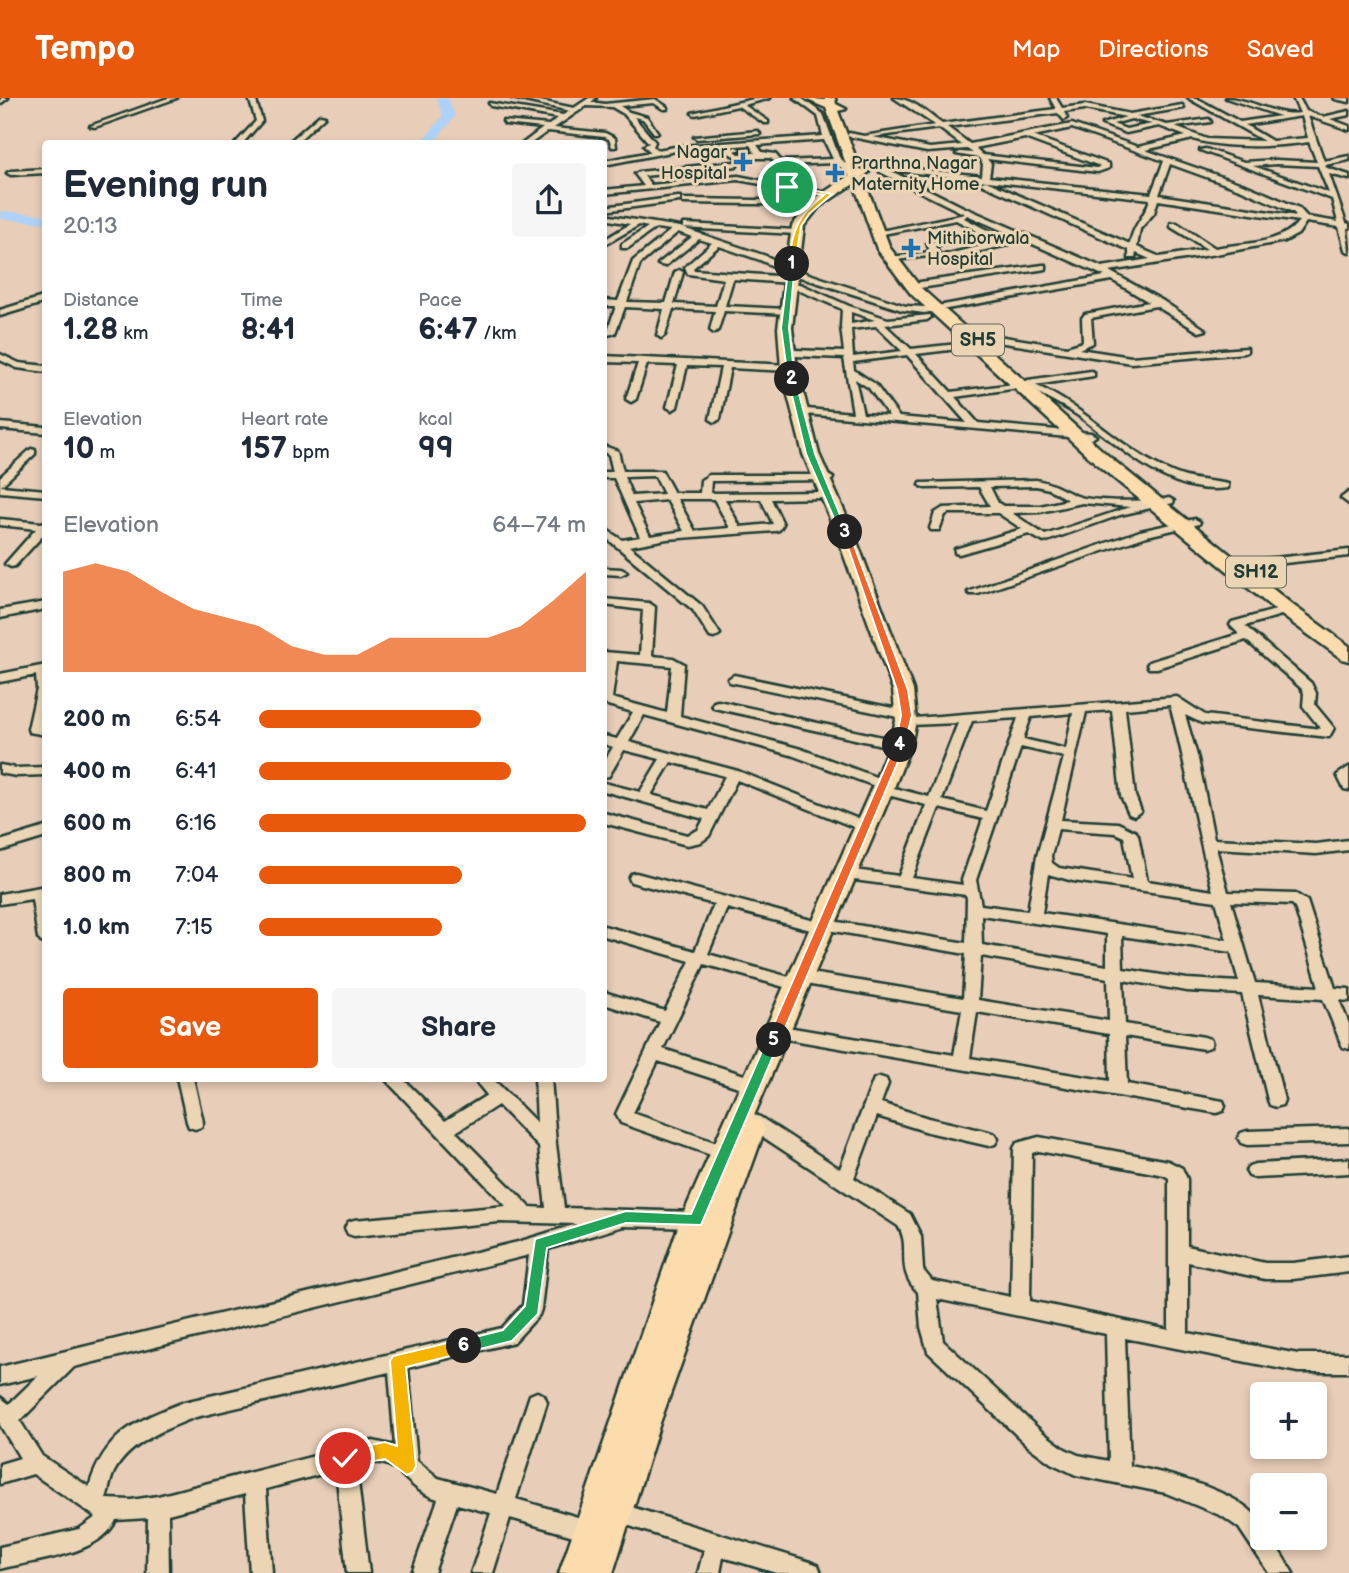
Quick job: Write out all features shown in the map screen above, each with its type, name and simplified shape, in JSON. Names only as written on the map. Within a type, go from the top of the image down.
[{"type":"main road","points":[[808,98],[834,104],[861,172],[884,249],[898,271],[940,311]]},
{"type":"main road","name":"SH5","points":[[834,104],[899,258],[940,311],[1030,390],[1064,414]]},
{"type":"main road","points":[[810,440],[795,353],[796,236],[806,212],[861,172]]},
{"type":"main road","points":[[596,1573],[604,1526],[696,1220],[754,1085],[804,982],[879,804],[906,751],[911,718],[810,440],[789,368],[785,328],[804,228],[809,216],[861,172]]},
{"type":"main road","points":[[1030,390],[1160,502]]},
{"type":"main road","name":"SH12","points":[[1064,414],[1083,435],[1120,460],[1160,502],[1247,564],[1349,644]]},
{"type":"main road","points":[[1188,523],[1287,610],[1349,655]]},
{"type":"main road","points":[[827,927],[854,875],[911,718]]},
{"type":"main road","points":[[576,1573],[604,1526],[644,1423],[804,982]]},
{"type":"street","points":[[0,102],[5,98]]},
{"type":"street","points":[[93,126],[174,98]]},
{"type":"street","points":[[242,140],[259,121],[253,98]]},
{"type":"street","points":[[515,98],[576,110]]},
{"type":"street","points":[[530,140],[593,98]]},
{"type":"street","points":[[695,113],[767,98]]},
{"type":"street","points":[[797,98],[821,115],[836,161]]},
{"type":"street","points":[[897,98],[980,155],[987,164],[985,179]]},
{"type":"street","points":[[1053,98],[1061,115],[1070,124],[1255,192],[1297,210],[1304,219]]},
{"type":"street","points":[[1082,98],[1080,99],[1085,107]]},
{"type":"street","points":[[1193,99],[1212,98]]},
{"type":"street","points":[[1229,98],[1289,116]]},
{"type":"street","points":[[1296,98],[1347,225],[1345,239],[1349,250]]},
{"type":"street","points":[[1336,98],[1349,100]]},
{"type":"street","points":[[1193,99],[1273,143],[1349,177]]},
{"type":"street","points":[[587,104],[613,105],[655,101],[665,108]]},
{"type":"street","points":[[1158,103],[1168,109]]},
{"type":"street","points":[[1209,108],[1244,103]]},
{"type":"street","points":[[491,104],[561,117]]},
{"type":"street","points":[[739,104],[766,122]]},
{"type":"street","points":[[817,110],[834,104]]},
{"type":"street","points":[[613,105],[627,114],[653,143],[648,146],[655,152]]},
{"type":"street","points":[[866,136],[1085,107],[1162,125],[1191,137],[1224,142],[1273,143],[1312,140]]},
{"type":"street","points":[[1125,115],[1182,107]]},
{"type":"street","points":[[1324,118],[1349,113]]},
{"type":"street","points":[[627,114],[645,118],[656,132]]},
{"type":"street","points":[[295,140],[322,116]]},
{"type":"street","points":[[1281,127],[1305,116]]},
{"type":"street","points":[[1240,124],[1305,116],[1324,118],[1349,128]]},
{"type":"street","points":[[927,150],[968,147],[1070,124],[1106,124],[1137,118]]},
{"type":"street","points":[[1106,124],[1126,131],[1209,121]]},
{"type":"street","points":[[505,122],[605,135],[612,138],[614,146]]},
{"type":"street","points":[[693,122],[698,148]]},
{"type":"street","points":[[1194,123],[1262,162]]},
{"type":"street","points":[[1254,132],[1267,130]]},
{"type":"street","points":[[629,132],[641,131]]},
{"type":"street","points":[[697,137],[764,132]]},
{"type":"street","points":[[605,135],[617,133]]},
{"type":"street","points":[[849,135],[866,136],[927,150],[1060,167],[1098,170],[1106,166],[1024,135]]},
{"type":"street","points":[[1139,149],[1191,137]]},
{"type":"street","points":[[607,162],[655,152],[827,138]]},
{"type":"street","points":[[1247,142],[1288,162]]},
{"type":"street","points":[[753,145],[761,155]]},
{"type":"street","points":[[753,145],[729,150],[738,156],[772,156],[781,163],[836,161],[972,214],[1101,270],[1202,330]]},
{"type":"street","points":[[1204,150],[1349,206]]},
{"type":"street","points":[[1242,164],[1288,162],[1323,167],[1349,158]]},
{"type":"street","points":[[1338,160],[1349,165]]},
{"type":"street","points":[[1134,263],[1136,229],[1150,213],[1168,161]]},
{"type":"street","points":[[649,187],[639,174],[734,164]]},
{"type":"street","points":[[11,173],[42,171]]},
{"type":"street","points":[[861,172],[985,179],[1155,197],[1347,225]]},
{"type":"street","points":[[972,178],[1160,260]]},
{"type":"street","points":[[1328,180],[1348,187]]},
{"type":"street","points":[[697,184],[699,202]]},
{"type":"street","points":[[608,192],[697,184],[792,187],[823,198]]},
{"type":"street","points":[[607,209],[681,200],[699,202],[823,198]]},
{"type":"street","points":[[886,232],[972,214]]},
{"type":"street","points":[[899,258],[934,254],[944,257],[1005,243],[956,217]]},
{"type":"street","points":[[607,218],[682,228],[796,236]]},
{"type":"street","points":[[1101,270],[1282,239],[1295,233],[1304,219]]},
{"type":"street","points":[[767,221],[718,242],[698,259],[690,270],[703,275],[729,277],[794,277],[905,308],[940,311]]},
{"type":"street","points":[[607,239],[637,223]]},
{"type":"street","points":[[625,246],[655,225]]},
{"type":"street","points":[[1174,225],[1216,252]]},
{"type":"street","points":[[682,228],[718,242]]},
{"type":"street","points":[[611,333],[636,263],[682,228]]},
{"type":"street","points":[[934,254],[930,246],[985,232]]},
{"type":"street","points":[[662,264],[699,236],[734,233],[794,277],[846,308],[888,321]]},
{"type":"street","points":[[995,237],[1016,233]]},
{"type":"street","points":[[920,285],[1044,267]]},
{"type":"street","points":[[661,335],[679,272]]},
{"type":"street","points":[[714,330],[729,277]]},
{"type":"street","points":[[846,330],[1113,277]]},
{"type":"street","points":[[0,313],[42,300]]},
{"type":"street","points":[[607,303],[787,312]]},
{"type":"street","points":[[1066,349],[1088,343],[1088,316],[1160,303]]},
{"type":"street","points":[[846,308],[849,371],[858,415]]},
{"type":"street","points":[[877,322],[974,425]]},
{"type":"street","points":[[846,330],[856,340]]},
{"type":"street","points":[[795,353],[848,357],[909,353],[974,340],[1066,349],[1131,360],[1244,350]]},
{"type":"street","points":[[0,357],[17,365],[42,368]]},
{"type":"street","points":[[607,361],[643,360],[789,368]]},
{"type":"street","points":[[631,399],[643,360]]},
{"type":"street","points":[[672,407],[683,363]]},
{"type":"street","points":[[715,419],[726,365]]},
{"type":"street","points":[[849,371],[872,386],[895,418]]},
{"type":"street","points":[[949,396],[1030,390],[1091,374]]},
{"type":"street","points":[[1030,390],[1062,399],[1164,475],[1195,485],[1224,486]]},
{"type":"street","points":[[807,412],[1083,435]]},
{"type":"street","points":[[0,426],[42,430]]},
{"type":"street","points":[[607,450],[614,453],[627,500],[646,539]]},
{"type":"street","points":[[0,483],[30,452]]},
{"type":"street","points":[[607,475],[658,474],[691,534]]},
{"type":"street","points":[[737,531],[712,496],[705,480],[709,478],[826,484]]},
{"type":"street","points":[[627,500],[672,496],[765,496],[826,484]]},
{"type":"street","points":[[983,484],[999,509],[1040,538],[1048,538],[1117,513],[1160,502]]},
{"type":"street","points":[[925,485],[1046,484],[1078,501]]},
{"type":"street","points":[[0,489],[42,494]]},
{"type":"street","points":[[1349,495],[1346,498],[1349,502]]},
{"type":"street","points":[[620,544],[777,526],[765,496]]},
{"type":"street","points":[[936,528],[942,511],[1040,509],[1078,501],[1160,502]]},
{"type":"street","points":[[0,522],[42,526]]},
{"type":"street","points":[[974,592],[1129,538],[1188,523]]},
{"type":"street","points":[[11,564],[42,529]]},
{"type":"street","points":[[959,551],[1029,530]]},
{"type":"street","points":[[607,533],[698,608],[714,634]]},
{"type":"street","points":[[1247,564],[1349,553]]},
{"type":"street","points":[[607,570],[621,572]]},
{"type":"street","points":[[607,602],[649,607],[646,659]]},
{"type":"street","points":[[0,614],[42,606]]},
{"type":"street","points":[[734,679],[911,718],[967,717],[1175,701],[1202,719],[1320,735],[1327,733],[1325,722],[1309,706],[1310,693],[1307,686],[1236,625],[1287,610]]},
{"type":"street","points":[[1153,664],[1246,636]]},
{"type":"street","points":[[608,656],[678,664],[673,720]]},
{"type":"street","points":[[0,678],[42,670]]},
{"type":"street","points":[[42,701],[34,729],[42,732]]},
{"type":"street","points":[[607,701],[796,752],[879,804]]},
{"type":"street","points":[[1175,701],[1191,759],[1208,843],[1249,989],[1276,1100]]},
{"type":"street","points":[[718,705],[900,745]]},
{"type":"street","points":[[1118,705],[1128,796],[1134,811]]},
{"type":"street","points":[[1034,918],[1043,861],[1081,708]]},
{"type":"street","points":[[607,768],[640,710]]},
{"type":"street","points":[[961,1064],[970,1006],[974,950],[974,909],[969,880],[1026,712]]},
{"type":"street","points":[[903,883],[967,717]]},
{"type":"street","points":[[607,741],[733,774],[879,804],[934,803],[991,817]]},
{"type":"street","points":[[1016,742],[1071,754]]},
{"type":"street","points":[[643,798],[667,758]]},
{"type":"street","points":[[0,769],[16,772],[42,771]]},
{"type":"street","points":[[1349,771],[1344,775],[1349,786]]},
{"type":"street","points":[[607,819],[692,840],[701,837],[733,774]]},
{"type":"street","points":[[607,788],[712,816]]},
{"type":"street","points":[[1052,824],[1128,831],[1140,885]]},
{"type":"street","points":[[0,846],[42,833]]},
{"type":"street","points":[[1208,843],[1316,849],[1349,845]]},
{"type":"street","points":[[1043,861],[1045,866],[1055,872],[1222,897],[1292,899],[1300,902],[1329,993],[1349,1043]]},
{"type":"street","points":[[854,875],[972,891]]},
{"type":"street","points":[[636,878],[827,927],[1187,985],[1349,995]]},
{"type":"street","points":[[0,899],[42,892]]},
{"type":"street","points":[[723,901],[699,958],[625,1108],[626,1118],[725,1153]]},
{"type":"street","points":[[974,909],[1237,947]]},
{"type":"street","points":[[1114,929],[1119,1091]]},
{"type":"street","points":[[607,932],[699,958],[804,982],[1203,1043]]},
{"type":"street","points":[[607,1000],[670,1019]]},
{"type":"street","points":[[787,1033],[1217,1106]]},
{"type":"street","points":[[654,1053],[754,1085]]},
{"type":"street","points":[[186,1082],[194,1122]]},
{"type":"street","points":[[396,1082],[525,1214]]},
{"type":"street","points":[[485,1082],[547,1144]]},
{"type":"street","points":[[543,1082],[547,1144],[556,1215]]},
{"type":"street","points":[[844,1181],[880,1084]]},
{"type":"street","points":[[444,1131],[499,1096]]},
{"type":"street","points":[[871,1107],[928,1125],[989,1139]]},
{"type":"street","points":[[754,1122],[909,1225],[915,1276],[927,1288],[1020,1309],[1298,1363],[1349,1363]]},
{"type":"street","points":[[1247,1138],[1349,1135]]},
{"type":"street","points":[[1020,1309],[1023,1148],[1030,1145],[1171,1169],[1178,1180],[1179,1341]]},
{"type":"street","points":[[1255,1171],[1349,1166]]},
{"type":"street","points":[[354,1228],[499,1214],[696,1220]]},
{"type":"street","points":[[0,1376],[540,1243],[626,1217]]},
{"type":"street","points":[[0,1558],[84,1538],[104,1524],[102,1507],[106,1467],[112,1457],[153,1425],[172,1416],[196,1407],[507,1336],[532,1309],[540,1243]]},
{"type":"street","points":[[1178,1252],[1265,1270],[1293,1271],[1349,1264]]},
{"type":"street","points":[[927,1288],[932,1338],[948,1361],[1035,1439],[1076,1465],[1166,1483],[1229,1508],[1246,1521],[1282,1573]]},
{"type":"street","points":[[1115,1328],[1120,1474]]},
{"type":"street","points":[[69,1359],[4,1413],[35,1463],[102,1507],[158,1506],[345,1458],[385,1451],[393,1453],[423,1482],[452,1492],[604,1526],[716,1543],[810,1573]]},
{"type":"street","points":[[398,1361],[407,1466]]},
{"type":"street","points":[[482,1573],[506,1506],[537,1402]]},
{"type":"street","points":[[345,1458],[358,1573]]},
{"type":"street","points":[[0,1474],[35,1463]]},
{"type":"street","points":[[255,1481],[261,1573]]},
{"type":"street","points":[[423,1573],[452,1492]]},
{"type":"street","points":[[158,1506],[158,1573]]},
{"type":"street","points":[[709,1573],[716,1543]]},
{"type":"waterway","points":[[429,140],[449,116],[442,98]]},
{"type":"waterway","points":[[0,215],[42,219]]},
{"type":"place","name":"Nagar Hospital","points":[[743,162]]},
{"type":"place","name":"Prarthna Nagar Maternity Home","points":[[835,173]]},
{"type":"place","name":"Mithiborwala Hospital","points":[[911,248]]},
{"type":"route","points":[[345,1458],[385,1451],[393,1453],[407,1466],[398,1361],[507,1336],[532,1309],[540,1243],[626,1217],[696,1220],[900,745],[906,715],[902,690],[844,531],[814,463],[795,396],[786,350],[785,328],[796,232],[806,212],[829,194],[787,187]]}]
